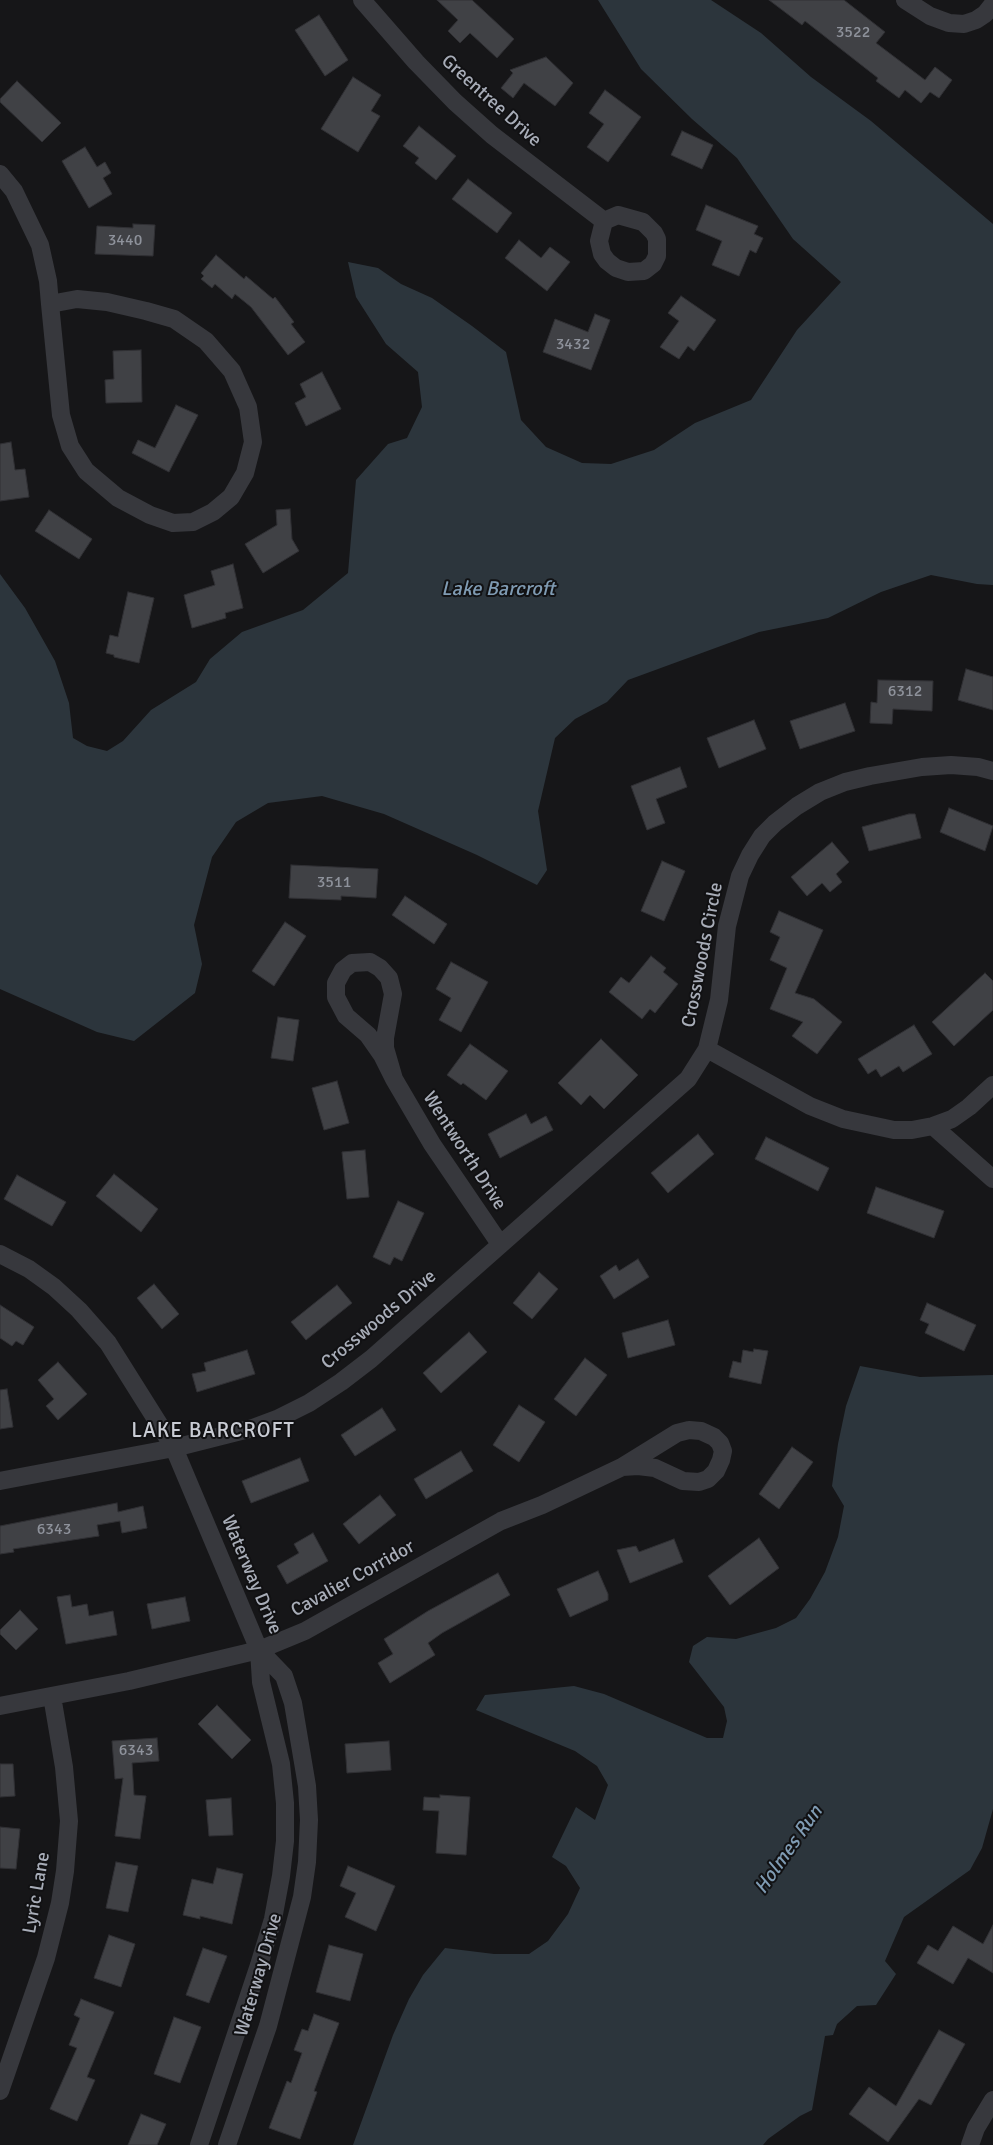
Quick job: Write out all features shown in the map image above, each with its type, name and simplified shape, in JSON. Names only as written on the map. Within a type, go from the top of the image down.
[{"type":"street","name":"Greentree Drive","points":[[362,0],[416,62],[455,102],[492,135],[604,221]]},
{"type":"street","points":[[905,0],[930,16],[950,23],[964,24],[976,20],[989,9]]},
{"type":"street","points":[[0,174],[14,191],[40,245],[46,265],[61,415],[70,446],[86,471],[118,498],[150,515],[173,522],[193,522],[213,512],[231,497],[245,472],[253,442],[248,407],[232,371],[206,341],[174,319],[146,311],[107,302],[77,299],[50,304]]},
{"type":"street","name":"Crosswoods Circle","points":[[993,771],[978,767],[951,765],[922,767],[870,776],[845,782],[820,792],[774,823],[758,843],[740,876],[728,926],[719,1000],[706,1049],[810,1106],[843,1120],[894,1130],[912,1130],[933,1126],[952,1119],[969,1107],[993,1085]]},
{"type":"street","name":"Wentworth Drive","points":[[394,1079],[387,1060],[385,1038],[393,989],[389,978],[374,964],[364,961],[352,963],[343,970],[336,983],[336,997],[342,1010],[373,1042],[382,1055],[394,1079],[432,1144],[474,1209],[500,1244]]},
{"type":"street","name":"Crosswoods Drive","points":[[0,1481],[174,1448],[253,1428],[277,1419],[309,1403],[371,1359],[688,1079],[706,1049]]},
{"type":"street","points":[[933,1126],[993,1179]]},
{"type":"street","name":"Waterway Drive","points":[[0,1254],[29,1269],[54,1287],[108,1343],[174,1448],[259,1650],[284,1676],[293,1703],[307,1786],[309,1820],[307,1862],[302,1897],[280,1986],[227,2145]]},
{"type":"street","name":"Cavalier Corridor","points":[[0,1706],[128,1681],[259,1650],[306,1631],[501,1521],[542,1505],[622,1467],[677,1433],[689,1430],[701,1431],[714,1437],[720,1443],[722,1451],[721,1460],[716,1471],[708,1479],[699,1482],[683,1481],[655,1468],[622,1467]]},
{"type":"street","points":[[199,2145],[262,1956],[273,1919],[281,1876],[285,1841],[284,1793],[277,1745],[261,1682],[259,1650]]},
{"type":"street","name":"Lyric Lane","points":[[0,2091],[46,1958],[62,1887],[69,1821],[64,1768],[52,1696]]},
{"type":"street","points":[[970,2145],[976,2128],[993,2100]]},
{"type":"street","points":[[958,2145],[976,2128]]},
{"type":"water","name":"Lake Barcroft","points":[[598,0],[711,0],[761,33],[811,77],[871,121],[993,224],[993,585],[977,584],[931,575],[881,592],[828,618],[759,632],[628,680],[607,702],[575,719],[555,738],[538,811],[547,870],[537,885],[477,855],[384,814],[322,796],[268,803],[236,822],[212,857],[194,925],[202,964],[195,993],[134,1041],[97,1032],[0,989],[0,574],[25,608],[55,661],[69,703],[73,738],[87,746],[107,751],[123,741],[151,710],[196,682],[210,659],[242,632],[303,610],[348,573],[356,480],[388,444],[407,438],[422,407],[418,372],[386,344],[356,297],[348,262],[378,268],[401,284],[432,298],[506,352],[521,420],[546,447],[582,463],[611,464],[654,450],[695,423],[751,400],[797,330],[841,282],[793,239],[737,158],[692,119],[641,69]]},
{"type":"water","name":"Holmes Run","points":[[860,1366],[920,1377],[993,1375],[993,1809],[982,1848],[970,1870],[904,1917],[885,1961],[896,1974],[876,2005],[857,2006],[837,2024],[833,2035],[825,2036],[812,2110],[800,2116],[768,2139],[763,2145],[353,2145],[393,2035],[409,1999],[423,1975],[445,1948],[494,1954],[529,1954],[548,1941],[568,1914],[580,1888],[566,1866],[552,1857],[576,1807],[595,1820],[608,1785],[597,1766],[575,1751],[476,1710],[485,1695],[574,1686],[604,1694],[707,1738],[723,1738],[727,1721],[724,1707],[689,1662],[693,1646],[707,1637],[736,1639],[776,1628],[796,1618],[810,1599],[825,1572],[838,1537],[844,1506],[832,1486],[846,1406]]},
{"type":"building","points":[[437,0],[472,0],[514,39],[497,58],[470,33],[460,43],[448,31],[458,20]]},
{"type":"building","points":[[769,0],[844,0],[885,32],[876,43],[925,80],[935,67],[952,80],[939,98],[930,92],[921,103],[905,90],[899,98],[876,81],[878,78],[805,21],[802,25]]},
{"type":"building","points":[[319,15],[348,60],[325,76],[295,30]]},
{"type":"building","points":[[546,57],[573,83],[555,106],[524,83],[513,98],[501,88],[513,73],[510,70]]},
{"type":"building","points":[[353,77],[381,95],[371,111],[380,116],[358,152],[321,129]]},
{"type":"building","points":[[17,81],[61,123],[42,142],[0,102],[0,99]]},
{"type":"building","points":[[605,90],[641,117],[608,162],[587,147],[604,124],[589,113]]},
{"type":"building","points":[[419,126],[456,156],[436,180],[415,163],[419,158],[403,146]]},
{"type":"building","points":[[682,131],[713,145],[702,169],[671,155]]},
{"type":"building","points":[[85,147],[97,167],[105,162],[111,173],[103,178],[112,194],[89,208],[62,161]]},
{"type":"building","points":[[468,179],[512,213],[497,233],[452,199]]},
{"type":"building","points":[[706,205],[758,226],[754,234],[763,238],[756,253],[750,250],[739,276],[712,265],[722,241],[696,230]]},
{"type":"building","points":[[133,224],[155,225],[153,256],[95,254],[97,226],[133,228]]},
{"type":"building","points":[[519,240],[541,258],[550,247],[570,262],[547,291],[505,258]]},
{"type":"building","points":[[216,255],[244,279],[246,276],[273,299],[275,297],[294,322],[291,324],[305,342],[288,355],[251,307],[235,294],[232,299],[215,284],[212,288],[201,279],[204,276],[201,273]]},
{"type":"building","points":[[681,296],[716,320],[694,351],[688,346],[679,359],[660,347],[679,321],[668,313]]},
{"type":"building","points":[[595,314],[610,320],[591,370],[543,352],[555,319],[588,332]]},
{"type":"building","points":[[141,350],[142,402],[106,403],[105,380],[114,379],[113,351]]},
{"type":"building","points":[[322,372],[341,409],[306,426],[295,403],[306,397],[300,384]]},
{"type":"building","points":[[176,405],[198,415],[169,472],[132,453],[138,440],[155,448]]},
{"type":"building","points":[[11,442],[15,470],[25,469],[29,497],[0,501],[0,444]]},
{"type":"building","points":[[290,509],[292,539],[299,551],[263,573],[245,544],[277,525],[276,510]]},
{"type":"building","points":[[49,510],[92,539],[79,559],[35,531]]},
{"type":"building","points":[[233,564],[243,608],[225,613],[226,618],[192,628],[184,595],[215,585],[211,571]]},
{"type":"building","points":[[128,592],[154,598],[139,663],[114,657],[114,655],[106,653],[110,635],[118,637]]},
{"type":"building","points":[[966,669],[993,677],[993,710],[958,700]]},
{"type":"building","points":[[878,680],[933,681],[932,711],[893,709],[892,724],[870,723],[871,702],[877,703]]},
{"type":"building","points":[[845,703],[855,731],[800,749],[790,721]]},
{"type":"building","points":[[754,720],[766,749],[719,768],[707,738]]},
{"type":"building","points":[[680,767],[687,787],[656,799],[665,823],[647,830],[631,786]]},
{"type":"building","points":[[949,808],[993,826],[985,851],[940,832]]},
{"type":"building","points":[[915,814],[921,838],[869,851],[862,827]]},
{"type":"building","points":[[832,842],[849,862],[836,874],[842,882],[830,892],[822,883],[807,896],[791,877]]},
{"type":"building","points":[[662,861],[685,871],[664,921],[641,911]]},
{"type":"building","points":[[291,865],[378,869],[376,898],[341,896],[341,900],[289,898]]},
{"type":"building","points":[[405,896],[447,924],[434,944],[392,915]]},
{"type":"building","points":[[779,911],[823,930],[795,993],[814,999],[842,1022],[817,1054],[792,1036],[803,1022],[770,1009],[787,968],[770,960],[780,937],[770,932]]},
{"type":"building","points":[[285,922],[306,936],[274,986],[252,971]]},
{"type":"building","points":[[651,956],[666,968],[663,972],[678,984],[655,1013],[650,1009],[642,1019],[609,992],[621,977],[629,983]]},
{"type":"building","points":[[451,962],[488,982],[461,1032],[439,1020],[451,998],[436,989]]},
{"type":"building","points":[[985,973],[993,981],[993,1010],[954,1046],[932,1022]]},
{"type":"building","points":[[278,1017],[299,1020],[293,1061],[271,1058]]},
{"type":"building","points":[[914,1025],[932,1054],[903,1072],[899,1066],[881,1077],[876,1069],[868,1074],[858,1059]]},
{"type":"building","points":[[601,1039],[638,1075],[604,1109],[590,1095],[581,1105],[558,1083]]},
{"type":"building","points":[[470,1044],[508,1071],[486,1100],[463,1083],[461,1085],[447,1075]]},
{"type":"building","points":[[337,1081],[349,1123],[324,1130],[312,1088]]},
{"type":"building","points":[[526,1114],[531,1124],[546,1116],[553,1130],[500,1158],[488,1134]]},
{"type":"building","points":[[698,1134],[714,1154],[668,1193],[651,1173]]},
{"type":"building","points":[[766,1137],[829,1168],[818,1191],[755,1159]]},
{"type":"building","points":[[365,1150],[369,1197],[347,1199],[342,1152]]},
{"type":"building","points":[[114,1174],[158,1209],[141,1232],[96,1196]]},
{"type":"building","points":[[17,1175],[66,1202],[52,1226],[4,1199]]},
{"type":"building","points":[[876,1187],[944,1211],[934,1238],[867,1213]]},
{"type":"building","points":[[398,1201],[424,1213],[402,1261],[394,1257],[390,1265],[373,1257]]},
{"type":"building","points":[[638,1259],[649,1277],[614,1299],[600,1276],[616,1265],[619,1271]]},
{"type":"building","points":[[539,1272],[558,1289],[532,1319],[513,1303]]},
{"type":"building","points":[[154,1284],[179,1314],[162,1329],[137,1298]]},
{"type":"building","points":[[337,1285],[352,1303],[306,1340],[291,1322]]},
{"type":"building","points":[[927,1303],[976,1325],[964,1351],[925,1333],[929,1324],[920,1320]]},
{"type":"building","points":[[0,1305],[34,1327],[23,1345],[16,1341],[12,1346],[0,1338]]},
{"type":"building","points":[[668,1320],[675,1345],[628,1358],[622,1333]]},
{"type":"building","points":[[469,1332],[487,1352],[441,1393],[423,1373]]},
{"type":"building","points":[[754,1349],[768,1351],[761,1384],[729,1377],[733,1361],[741,1363],[743,1350],[753,1352]]},
{"type":"building","points":[[247,1350],[255,1374],[197,1392],[192,1374],[206,1371],[204,1363]]},
{"type":"building","points":[[585,1358],[607,1375],[576,1416],[554,1399]]},
{"type":"building","points":[[58,1362],[87,1394],[58,1420],[46,1406],[54,1399],[38,1380]]},
{"type":"building","points":[[7,1389],[13,1427],[0,1429],[0,1390]]},
{"type":"building","points":[[519,1405],[545,1422],[519,1462],[493,1445]]},
{"type":"building","points":[[382,1408],[396,1430],[355,1456],[341,1435]]},
{"type":"building","points":[[792,1447],[813,1462],[779,1509],[759,1494]]},
{"type":"building","points":[[461,1451],[473,1471],[426,1499],[414,1479]]},
{"type":"building","points":[[300,1458],[309,1481],[251,1503],[242,1481]]},
{"type":"building","points":[[380,1495],[396,1515],[359,1544],[343,1524]]},
{"type":"building","points":[[117,1503],[118,1512],[143,1506],[147,1528],[122,1533],[120,1521],[97,1525],[99,1536],[13,1549],[14,1552],[0,1554],[0,1526]]},
{"type":"building","points":[[313,1533],[328,1561],[287,1584],[277,1566],[299,1553],[294,1544]]},
{"type":"building","points":[[759,1538],[779,1568],[730,1605],[708,1576]]},
{"type":"building","points":[[674,1539],[683,1562],[630,1583],[617,1550],[636,1546],[639,1552]]},
{"type":"building","points":[[598,1571],[608,1594],[608,1600],[570,1617],[557,1589]]},
{"type":"building","points":[[498,1573],[510,1595],[442,1633],[428,1643],[435,1655],[390,1683],[378,1663],[393,1654],[384,1639],[428,1611]]},
{"type":"building","points":[[70,1595],[72,1607],[87,1604],[89,1616],[113,1611],[117,1635],[66,1644],[57,1597]]},
{"type":"building","points":[[185,1597],[190,1621],[152,1629],[147,1604]]},
{"type":"building","points":[[20,1610],[38,1629],[16,1650],[0,1634],[0,1630]]},
{"type":"building","points":[[217,1705],[251,1740],[232,1759],[198,1724]]},
{"type":"building","points":[[157,1738],[159,1761],[132,1763],[134,1795],[146,1796],[140,1839],[115,1836],[123,1778],[115,1779],[112,1741]]},
{"type":"building","points":[[389,1741],[391,1770],[347,1773],[345,1744]]},
{"type":"building","points":[[0,1764],[13,1764],[15,1796],[0,1797]]},
{"type":"building","points":[[440,1795],[470,1797],[466,1855],[436,1853],[439,1811],[423,1810],[424,1797],[440,1798]]},
{"type":"building","points":[[231,1798],[233,1835],[209,1836],[206,1800]]},
{"type":"building","points":[[0,1827],[20,1829],[16,1869],[0,1868]]},
{"type":"building","points":[[116,1862],[138,1866],[128,1912],[106,1908]]},
{"type":"building","points":[[348,1866],[395,1886],[376,1931],[345,1917],[356,1893],[340,1886]]},
{"type":"building","points":[[217,1868],[243,1874],[232,1924],[200,1916],[200,1919],[183,1915],[192,1879],[213,1884]]},
{"type":"building","points":[[993,1925],[993,1973],[968,1958],[953,1984],[917,1963],[928,1945],[938,1951],[953,1926],[983,1944]]},
{"type":"building","points":[[109,1935],[135,1944],[121,1987],[94,1978]]},
{"type":"building","points":[[329,1945],[363,1954],[350,2001],[316,1992]]},
{"type":"building","points":[[203,1948],[227,1956],[209,2003],[186,1995]]},
{"type":"building","points":[[81,1999],[114,2012],[87,2077],[95,2080],[77,2121],[50,2109],[77,2048],[69,2045],[80,2018],[74,2015]]},
{"type":"building","points":[[314,2014],[339,2023],[314,2091],[317,2092],[300,2139],[269,2128],[287,2081],[291,2083],[302,2053],[294,2050],[302,2029],[308,2031]]},
{"type":"building","points":[[174,2017],[201,2027],[180,2083],[154,2074]]},
{"type":"building","points":[[939,2030],[965,2044],[931,2105],[919,2099],[888,2142],[849,2114],[869,2087],[896,2106]]},
{"type":"building","points":[[141,2114],[166,2124],[157,2145],[128,2145]]},
{"type":"district","name":"LAKE BARCROFT","points":[[213,1431]]}]
